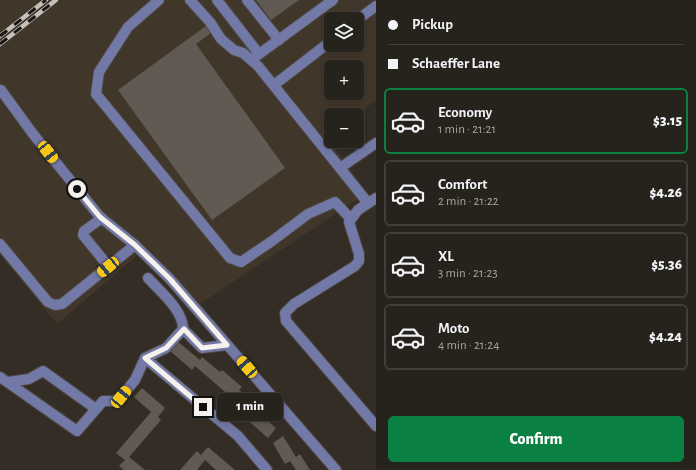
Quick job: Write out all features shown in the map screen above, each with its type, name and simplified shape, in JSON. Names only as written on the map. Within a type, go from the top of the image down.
[{"type":"street","points":[[159,0],[128,27],[99,72],[96,94],[168,181],[176,195],[230,258],[241,262],[308,214],[335,202],[350,218]]},
{"type":"street","points":[[190,0],[210,22],[221,39],[234,50],[255,57]]},
{"type":"street","points":[[216,0],[274,85],[340,168],[372,200],[358,210],[350,218],[349,222],[359,254],[359,261],[355,266],[294,304],[286,313],[286,321],[376,426]]},
{"type":"street","points":[[247,0],[279,40]]},
{"type":"street","points":[[255,57],[333,0]]},
{"type":"street","points":[[364,15],[376,6]]},
{"type":"street","points":[[274,85],[324,46]]},
{"type":"street","points":[[0,91],[1,90],[33,134],[102,218],[135,245],[170,279],[336,470]]},
{"type":"street","points":[[340,168],[376,143]]},
{"type":"street","points":[[102,218],[84,231],[83,234],[108,267]]},
{"type":"street","points":[[0,244],[51,304],[62,304],[135,245]]},
{"type":"street","points":[[148,278],[177,311],[183,321],[184,329],[202,348],[227,345]]},
{"type":"street","points":[[4,380],[77,431],[103,401],[114,401],[121,397],[135,380],[145,358],[166,348],[184,329]]},
{"type":"street","points":[[145,358],[238,436],[265,469]]},
{"type":"street","points":[[4,380],[29,379],[43,371],[96,409]]},
{"type":"shaded area","points":[[0,0],[376,0],[376,100],[364,109],[364,108],[324,108],[324,148],[335,148],[367,193],[200,304],[147,247],[57,324],[0,255]]},
{"type":"building","points":[[256,0],[299,0],[271,20]]},
{"type":"building","points":[[206,26],[211,33],[196,44],[285,168],[212,220],[118,90]]},
{"type":"building","points":[[177,341],[200,360],[202,357],[220,372],[222,370],[242,387],[239,390],[257,405],[254,409],[276,428],[268,438],[245,418],[248,414],[229,398],[231,397],[195,366],[192,370],[169,350]]},
{"type":"building","points":[[142,388],[165,408],[158,417],[161,420],[129,457],[145,470],[124,470],[119,466],[125,460],[116,453],[151,412],[134,397]]},
{"type":"building","points":[[283,436],[296,457],[300,454],[310,470],[296,470],[290,461],[285,464],[273,443]]},
{"type":"building","points":[[208,447],[235,470],[216,470],[205,460],[197,470],[180,470],[197,451],[201,455]]},
{"type":"railway","points":[[0,36],[46,0]]},
{"type":"railway","points":[[0,44],[56,0]]},
{"type":"route","points":[[77,189],[100,217],[135,245],[170,279],[227,345],[202,348],[184,329],[166,348],[145,358],[203,407]]}]
